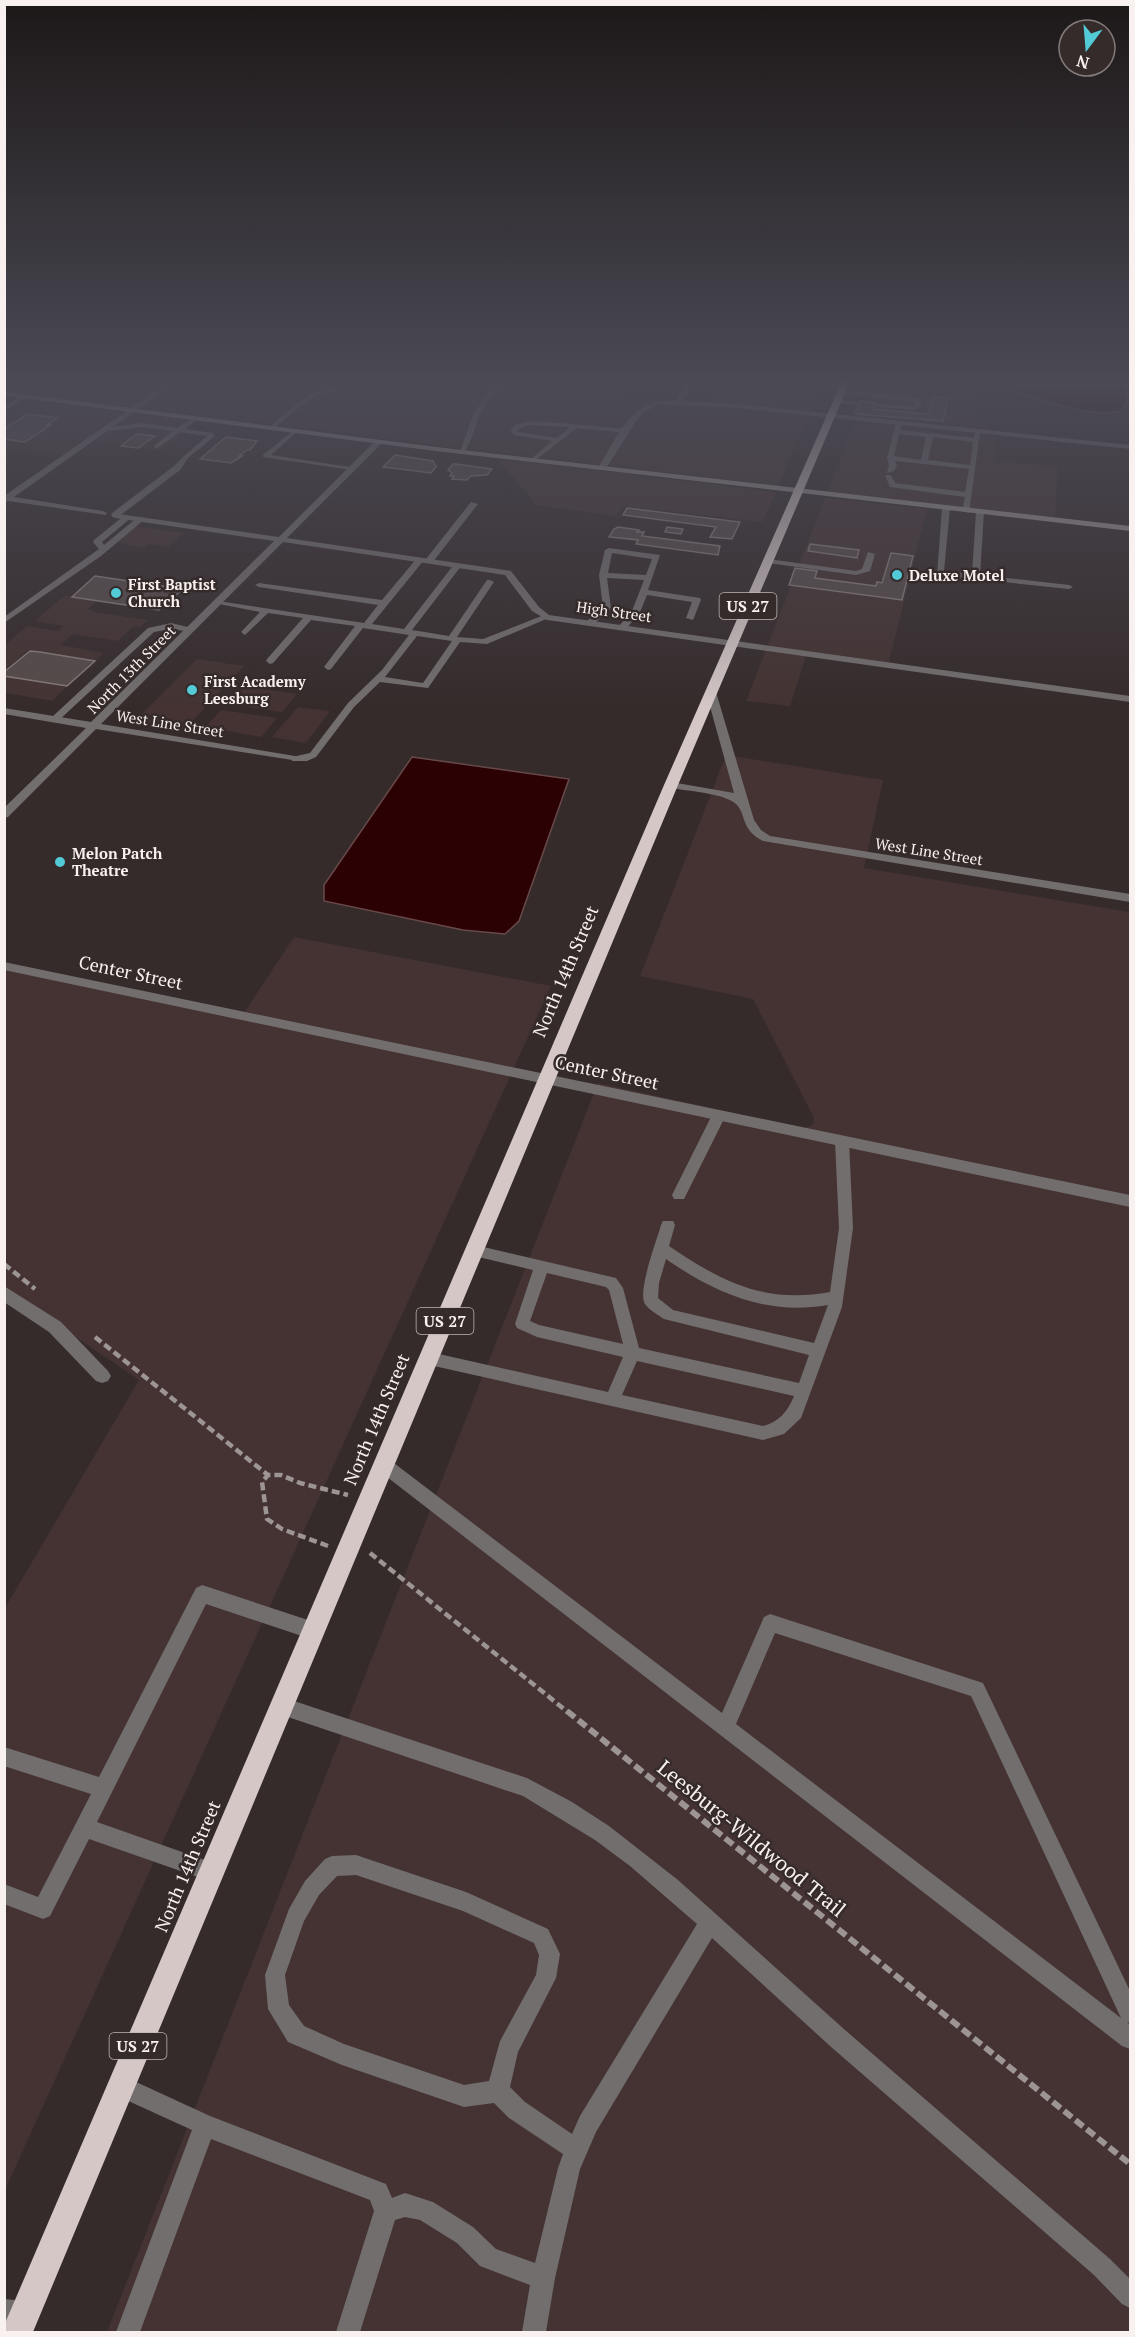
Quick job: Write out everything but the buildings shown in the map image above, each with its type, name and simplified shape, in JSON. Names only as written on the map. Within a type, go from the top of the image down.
[{"type":"highway","name":"North 14th Street","points":[[15,2319],[121,2086],[671,785],[798,491]]},
{"type":"main road","points":[[790,490],[1131,530]]},
{"type":"street","points":[[6,499],[19,490]]},
{"type":"street","name":"North 13th Street","points":[[4,815],[330,490]]},
{"type":"street","points":[[6,499],[103,513]]},
{"type":"street","points":[[115,515],[508,573],[516,579],[540,614],[548,617]]},
{"type":"street","name":"High Street","points":[[548,617],[1131,699]]},
{"type":"street","name":"West Line Street","points":[[711,692],[749,825],[758,834],[767,838],[1131,898]]},
{"type":"street","name":"West Line Street","points":[[4,711],[295,759]]},
{"type":"street","points":[[671,785],[731,796],[743,804]]},
{"type":"street","name":"Center Street","points":[[4,966],[1131,1201]]},
{"type":"street","points":[[4,1293],[55,1327],[102,1376]]},
{"type":"lane","points":[[115,515],[148,490]]},
{"type":"lane","points":[[931,490],[969,495]]},
{"type":"lane","points":[[966,511],[970,490]]},
{"type":"lane","points":[[328,667],[474,504]]},
{"type":"lane","points":[[946,508],[940,573],[1069,587]]},
{"type":"lane","points":[[976,577],[980,512]]},
{"type":"lane","points":[[103,548],[97,542],[128,517]]},
{"type":"lane","points":[[4,621],[98,554],[141,519]]},
{"type":"lane","points":[[590,623],[607,608],[603,575],[609,550],[657,557],[636,612],[623,627]]},
{"type":"lane","points":[[768,561],[856,573],[866,571],[872,554]]},
{"type":"lane","points":[[295,759],[313,755],[351,705],[379,679],[458,565]]},
{"type":"lane","points":[[603,575],[649,578]]},
{"type":"lane","points":[[379,679],[425,686],[490,582]]},
{"type":"lane","points":[[259,585],[384,603]]},
{"type":"lane","points":[[644,592],[697,600],[690,618]]},
{"type":"lane","points":[[218,603],[484,642],[548,617]]},
{"type":"lane","points":[[245,632],[266,610]]},
{"type":"lane","points":[[270,661],[309,617]]},
{"type":"lane","points":[[54,719],[152,630],[171,626],[192,629]]},
{"type":"lane","points":[[679,1194],[719,1115]]},
{"type":"lane","points":[[430,1359],[763,1434],[778,1429],[795,1413],[835,1307],[846,1228],[842,1141]]},
{"type":"lane","points":[[668,1225],[652,1283],[651,1301],[669,1315],[818,1351]]},
{"type":"lane","points":[[661,1248],[694,1272],[739,1293],[766,1300],[797,1303],[836,1298]]},
{"type":"lane","points":[[475,1251],[612,1282],[616,1288],[633,1353],[612,1400]]},
{"type":"lane","points":[[542,1266],[522,1324],[537,1331],[803,1390]]},
{"type":"lane","points":[[384,1465],[1131,2038]]},
{"type":"lane","points":[[4,1894],[43,1909],[202,1594],[314,1631]]},
{"type":"lane","points":[[725,1726],[770,1623],[977,1689],[1131,2013]]},
{"type":"lane","points":[[282,1706],[527,1788],[564,1807],[609,1839],[710,1922],[798,2003],[1102,2267],[1131,2296]]},
{"type":"lane","points":[[4,1756],[103,1788]]},
{"type":"lane","points":[[84,1827],[212,1872]]},
{"type":"lane","points":[[356,1864],[466,1902],[541,1936],[550,1954],[546,1978],[508,2049],[498,2091],[464,2096],[342,2054],[296,2034],[279,2009],[275,1975],[296,1916],[312,1888],[332,1866],[356,1864]]},
{"type":"lane","points":[[534,2332],[543,2278],[569,2168],[588,2124],[710,1922]]},
{"type":"lane","points":[[121,2086],[205,2125],[382,2201],[425,2210],[465,2235],[488,2258],[543,2278]]},
{"type":"lane","points":[[498,2091],[518,2110],[577,2150]]},
{"type":"lane","points":[[128,2332],[205,2125]]},
{"type":"lane","points":[[348,2332],[382,2201]]},
{"type":"path","points":[[4,1264],[41,1293]]},
{"type":"path","points":[[86,1330],[268,1475],[281,1475],[300,1483],[369,1501]]},
{"type":"path","name":"Leesburg-Wildwood Trail","points":[[268,1475],[262,1482],[267,1519],[282,1529],[350,1546],[1131,2164]]},
{"type":"shaded area","points":[[524,490],[760,490],[776,492],[762,522],[623,506],[616,516],[537,505]]},
{"type":"shaded area","points":[[828,490],[1057,490],[1055,518],[827,492]]},
{"type":"shaded area","points":[[825,498],[927,509],[888,665],[807,653],[790,706],[746,701]]},
{"type":"shaded area","points":[[132,526],[184,533],[169,547],[149,544],[144,548],[114,542]]},
{"type":"shaded area","points":[[65,595],[97,601],[88,609],[94,612],[148,620],[140,627],[134,626],[118,641],[72,634],[61,645],[104,653],[95,661],[28,650],[5,670],[5,645],[27,626],[58,631],[63,626],[35,621]]},
{"type":"shaded area","points":[[197,659],[244,666],[184,730],[135,721]]},
{"type":"shaded area","points":[[4,676],[67,686],[52,701],[5,693]]},
{"type":"shaded area","points":[[242,686],[297,694],[282,712],[228,704]]},
{"type":"shaded area","points":[[298,707],[330,711],[306,743],[272,737]]},
{"type":"shaded area","points":[[221,710],[277,718],[261,737],[205,727]]},
{"type":"shaded area","points":[[726,755],[883,780],[864,868],[1130,912],[1130,2332],[107,2332],[598,1083],[802,1128],[811,1126],[814,1122],[753,999],[640,976]]},
{"type":"shaded area","points":[[412,757],[569,779],[519,921],[505,934],[463,930],[324,901],[324,885]]},
{"type":"shaded area","points":[[294,937],[551,986],[5,2190],[5,1608],[139,1380],[5,1289],[5,969],[242,1016]]},
{"type":"place","name":"Deluxe Motel","points":[[897,575]]},
{"type":"place","name":"First Baptist Church","points":[[116,593]]},
{"type":"place","name":"First Academy Leesburg","points":[[192,690]]},
{"type":"place","name":"Melon Patch Theatre","points":[[60,862]]}]
